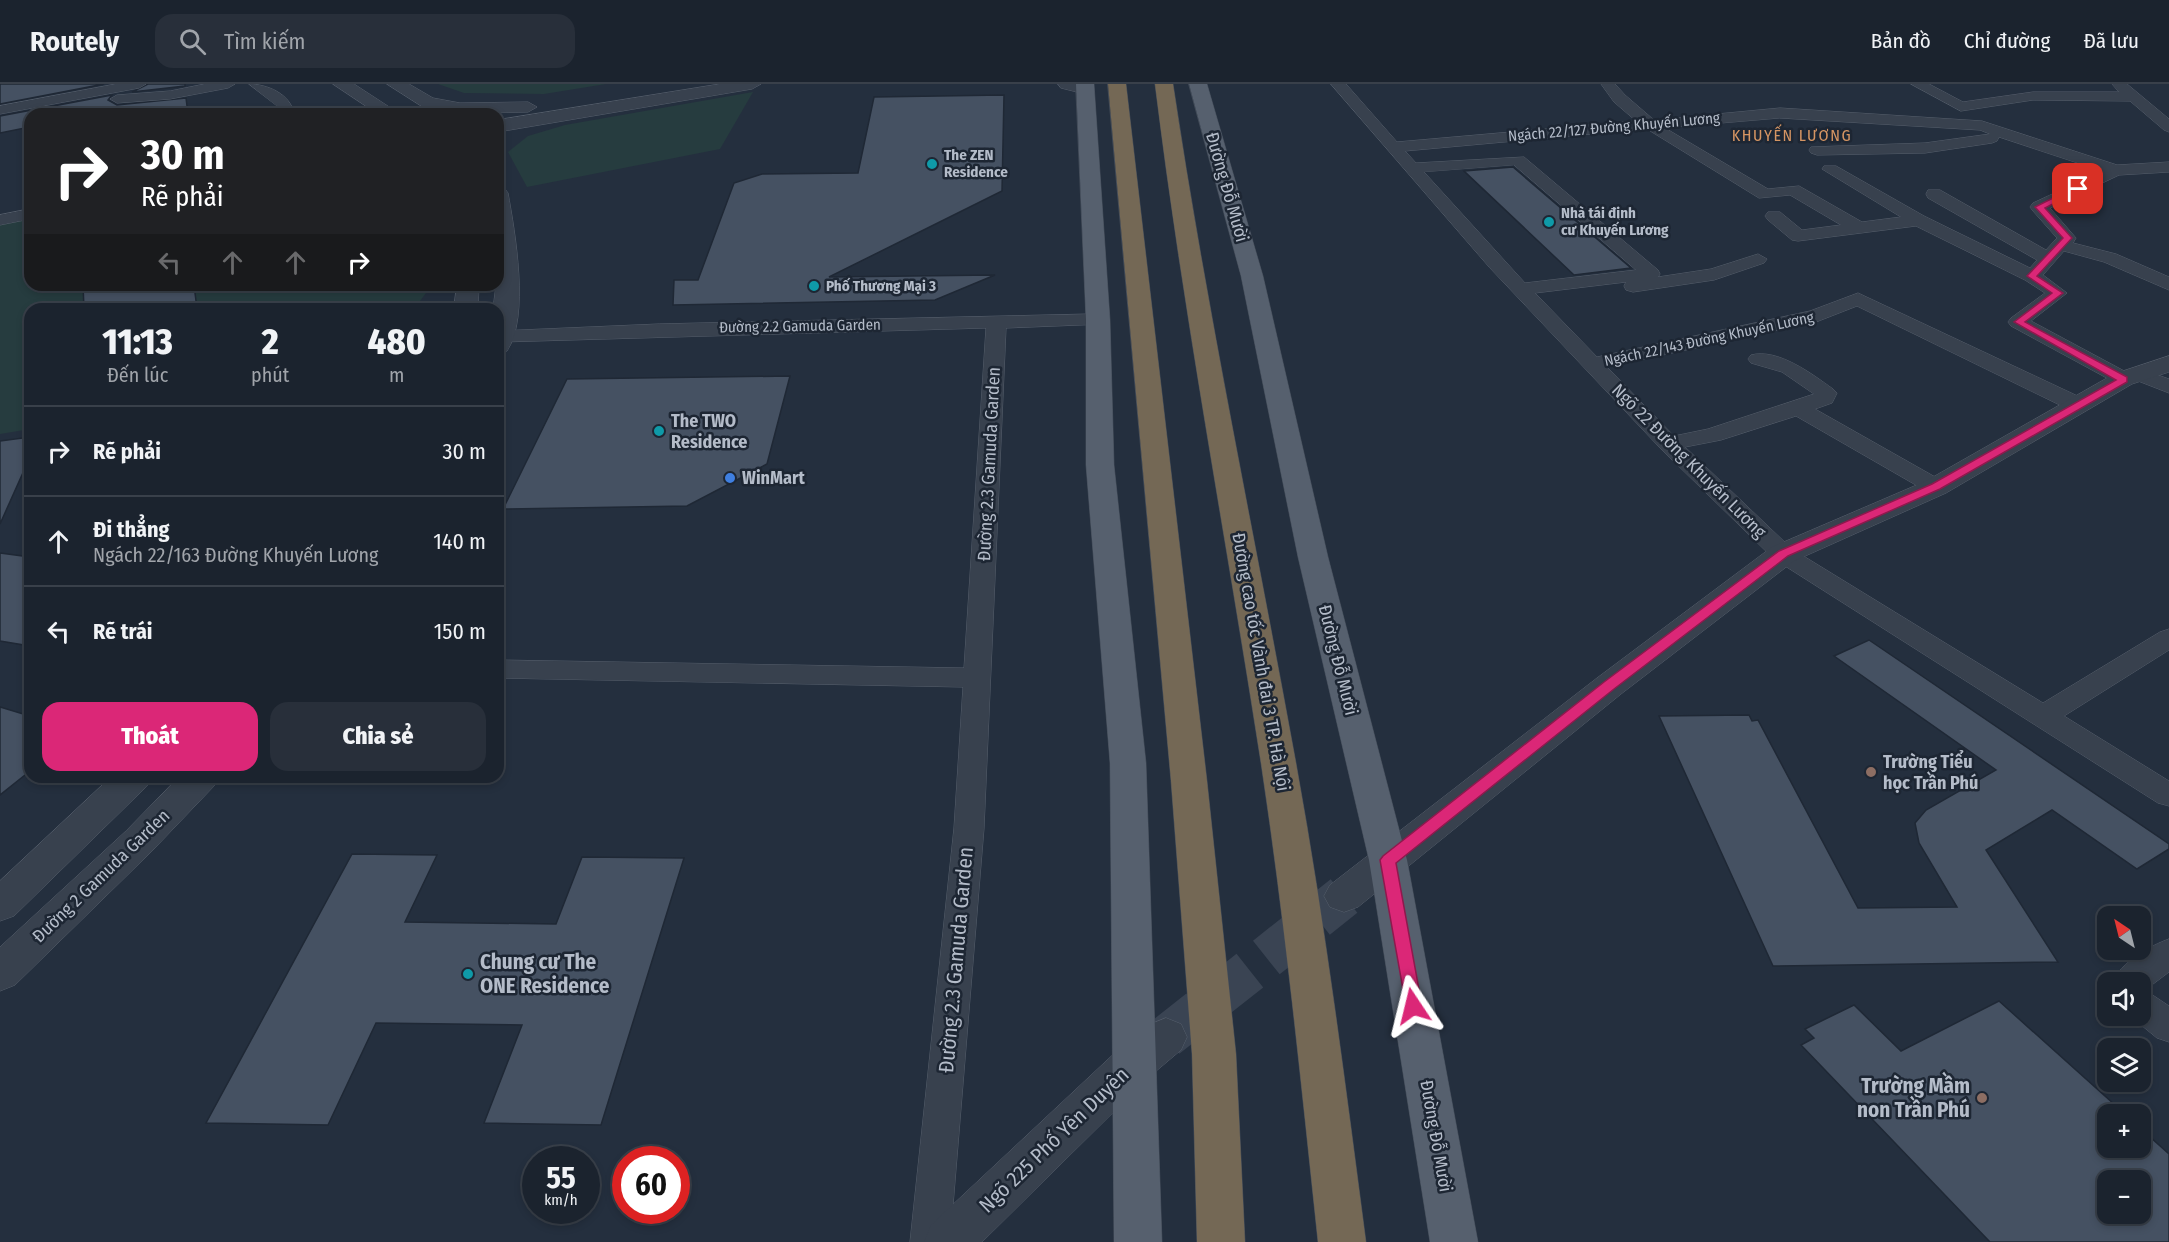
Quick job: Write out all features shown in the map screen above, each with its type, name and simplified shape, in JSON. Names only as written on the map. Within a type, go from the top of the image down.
[{"type":"highway","points":[[1117,84],[1214,1054],[1221,1242]]},
{"type":"highway","name":"Đường cao tốc Vành đai 3 TP. Hà Nội","points":[[1164,84],[1181,209],[1279,766],[1318,1038],[1342,1242]]},
{"type":"main road","name":"Đường Đỗ Mười","points":[[1198,84],[1252,276],[1313,557],[1388,860],[1454,1242]]},
{"type":"main road","points":[[1079,86],[1098,320],[1100,465],[1128,763],[1150,1050],[1138,1242]]},
{"type":"street","points":[[0,110],[139,84]]},
{"type":"street","points":[[103,99],[151,98],[228,84]]},
{"type":"street","points":[[256,84],[285,105],[285,108]]},
{"type":"street","points":[[342,84],[376,108]]},
{"type":"street","points":[[396,84],[438,108]]},
{"type":"street","points":[[504,124],[542,112],[674,84]]},
{"type":"street","points":[[504,114],[542,112],[752,84]]},
{"type":"street","name":"Ngõ 22 Đường Khuyến Lương","points":[[1338,84],[1527,295],[1669,444],[1783,554],[2165,786]]},
{"type":"street","points":[[1608,84],[1625,106],[1650,124],[1765,194],[1793,190],[1858,228]]},
{"type":"street","points":[[1918,84],[1961,107],[1982,126]]},
{"type":"street","points":[[2119,84],[2120,88],[2169,127]]},
{"type":"street","points":[[1961,107],[2033,96],[2131,97]]},
{"type":"street","points":[[430,103],[466,108]]},
{"type":"street","points":[[504,110],[542,112]]},
{"type":"street","points":[[504,137],[542,112]]},
{"type":"street","name":"Ngách 22/127 Đường Khuyến Lương","points":[[1393,147],[1780,113],[1982,126],[2013,134],[2116,170]]},
{"type":"street","points":[[1817,150],[1925,148],[2013,134]]},
{"type":"street","points":[[1412,168],[1518,159],[1651,274],[1527,295]]},
{"type":"street","points":[[2032,276],[2067,238],[2039,207],[2116,170],[2169,167]]},
{"type":"street","points":[[1830,169],[1918,220],[2032,276],[2058,293],[2019,322],[2131,377],[2169,387]]},
{"type":"street","points":[[1934,194],[2054,252],[2110,258],[2169,284]]},
{"type":"street","points":[[0,206],[24,201]]},
{"type":"street","points":[[0,220],[24,215]]},
{"type":"street","points":[[1774,216],[1798,236],[1918,220]]},
{"type":"street","points":[[504,233],[509,267],[504,304]]},
{"type":"street","points":[[1527,295],[1714,274],[1758,259]]},
{"type":"street","name":"Ngách 22/143 Đường Khuyến Lương","points":[[1592,363],[1816,316],[1858,299],[2076,404]]},
{"type":"street","name":"Đường 2.2 Gamuda Garden","points":[[504,340],[1098,320]]},
{"type":"street","name":"Đường 2.3 Gamuda Garden","points":[[930,1242],[969,828],[996,322]]},
{"type":"street","points":[[1669,444],[1713,435],[1824,398],[1826,393],[1789,368],[1758,359]]},
{"type":"street","points":[[1344,896],[1609,686],[1783,554],[1936,487],[2076,404],[2131,377],[2169,364]]},
{"type":"street","points":[[1798,408],[1936,487]]},
{"type":"street","points":[[2045,715],[2169,638]]},
{"type":"street","points":[[504,669],[977,678]]},
{"type":"street","points":[[0,905],[128,783]]},
{"type":"street","name":"Đường 2 Gamuda Garden","points":[[0,973],[139,841],[195,783]]},
{"type":"street","points":[[83,828],[139,841]]},
{"type":"street","points":[[2143,972],[2169,953]]},
{"type":"street","points":[[2151,1012],[2169,1026]]},
{"type":"street","name":"Ngõ 225 Phố Yên Duyên","points":[[948,1242],[1150,1050]]},
{"type":"green space","points":[[438,84],[606,84],[544,94],[464,93]]},
{"type":"green space","points":[[753,92],[720,149],[527,187],[508,152],[528,136],[565,125]]},
{"type":"green space","points":[[24,220],[24,291],[428,291],[418,303],[24,303],[24,430],[0,434],[0,225]]},
{"type":"building","points":[[0,84],[104,84],[0,104]]},
{"type":"building","points":[[148,84],[185,84],[185,86],[132,92]]},
{"type":"building","points":[[112,95],[108,100],[117,105],[186,98],[187,108],[43,108]]},
{"type":"building","name":"The ZEN Residence","points":[[1004,95],[1002,191],[829,277],[995,275],[935,300],[673,305],[674,280],[698,280],[734,183],[762,174],[858,173],[874,97]]},
{"type":"building","points":[[24,112],[24,128],[0,133],[0,116]]},
{"type":"building","name":"Nhà tái định cư Khuyến Lương","points":[[1513,167],[1631,268],[1574,275],[1464,171]]},
{"type":"building","points":[[83,291],[195,291],[196,303],[84,303]]},
{"type":"building","name":"The TWO Residence","points":[[790,376],[767,464],[687,506],[504,509],[567,379]]},
{"type":"building","points":[[24,438],[24,470],[0,524],[0,441]]},
{"type":"building","points":[[0,553],[24,556],[24,645],[0,641]]},
{"type":"building","points":[[1869,640],[2169,844],[2169,849],[2137,869],[2052,810],[1986,850],[2058,962],[1773,966],[1659,716],[1749,715],[1752,721],[1758,720],[1858,908],[1957,907],[1919,843],[1915,823],[1926,810],[1996,770],[1834,656]]},
{"type":"building","points":[[0,707],[24,714],[24,776],[0,795]]},
{"type":"building","name":"Chung cư The ONE Residence","points":[[352,854],[437,855],[405,922],[556,924],[582,857],[684,858],[601,1125],[484,1123],[522,1025],[376,1023],[328,1125],[206,1123]]},
{"type":"building","points":[[1999,1001],[2097,1089],[2097,1092],[2100,1092],[2114,1104],[2097,1104],[2097,1158],[2151,1158],[2151,1138],[2169,1154],[2169,1242],[1990,1242],[1801,1045],[1814,1038],[1805,1029],[1854,1005],[1901,1051]]},
{"type":"tunnel","points":[[1166,1037],[1344,896]]},
{"type":"place","name":"The ZEN Residence","points":[[932,164]]},
{"type":"place","name":"Nhà tái định cư Khuyến Lương","points":[[1549,222]]},
{"type":"place","name":"Phố Thương Mại 3","points":[[814,286]]},
{"type":"place","name":"The TWO Residence","points":[[659,431]]},
{"type":"place","name":"WinMart","points":[[730,478]]},
{"type":"place","name":"Trường Tiểu học Trần Phú","points":[[1871,772]]},
{"type":"place","name":"Chung cư The ONE Residence","points":[[468,974]]},
{"type":"place","name":"Trường Mầm non Trần Phú","points":[[1982,1098]]},
{"type":"district","name":"KHUYẾN LƯƠNG","points":[[1792,135]]},
{"type":"route","points":[[1413,1006],[1388,860],[1609,686],[1783,554],[1936,487],[2076,404],[2123,380],[2019,322],[2058,293],[2032,276],[2067,238],[2039,207],[2078,189]]}]
